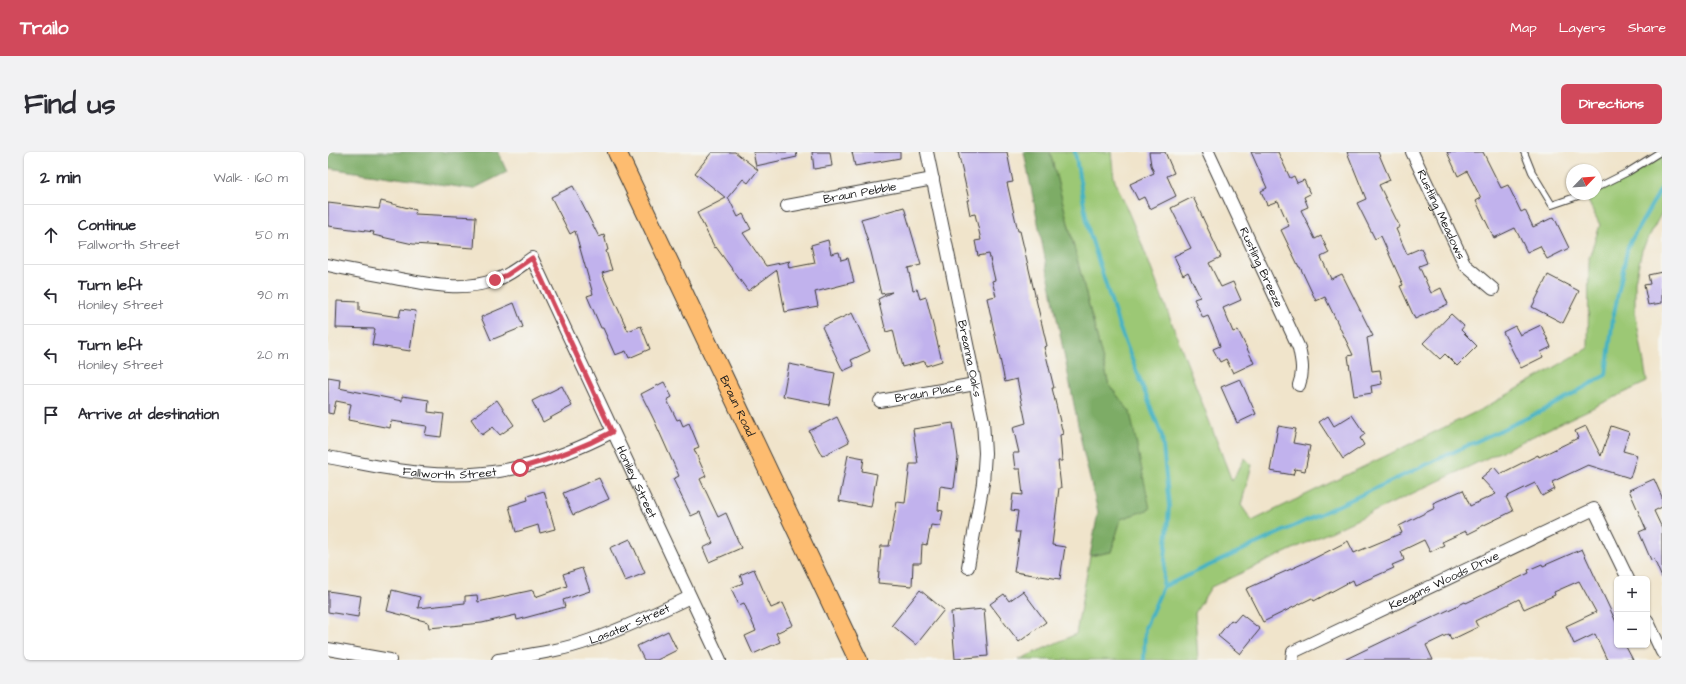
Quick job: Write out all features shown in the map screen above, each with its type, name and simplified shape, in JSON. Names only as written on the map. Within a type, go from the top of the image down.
[{"type":"main road","name":"Braun Road","points":[[617,152],[858,660]]},
{"type":"street","name":"Breanna Oaks","points":[[927,152],[983,421],[986,453],[983,483],[968,567]]},
{"type":"street","name":"Rustling Breeze","points":[[1208,152],[1299,348],[1303,365],[1299,385]]},
{"type":"street","name":"Rustling Meadows","points":[[1412,152],[1465,265],[1493,289]]},
{"type":"street","name":"Braun Pebble","points":[[787,206],[932,179]]},
{"type":"street","name":"Honiley Street","points":[[328,265],[433,285],[456,287],[476,285],[495,280],[507,275],[532,258],[612,432],[720,660]]},
{"type":"street","name":"Braun Place","points":[[880,401],[975,384]]},
{"type":"street","name":"Fallworth Street","points":[[328,457],[422,473],[454,475],[487,473],[520,468],[552,459],[582,448],[612,432]]},
{"type":"street","name":"Keegans Woods Drive","points":[[1292,656],[1594,509],[1627,576]]},
{"type":"street","name":"Lasater Street","points":[[498,660],[541,654],[590,641],[639,622],[690,597]]},
{"type":"street","points":[[1650,626],[1662,652]]},
{"type":"street","points":[[328,649],[390,660]]},
{"type":"lane","points":[[1524,152],[1532,172],[1552,205],[1567,200]]},
{"type":"lane","points":[[1602,185],[1628,172],[1660,152]]},
{"type":"green space","points":[[328,152],[498,152],[507,172],[473,189],[328,168]]},
{"type":"green space","points":[[1024,152],[1050,152],[1109,385],[1130,412],[1150,509],[1121,519],[1111,552],[1090,556],[1098,512],[1083,450]]},
{"type":"green space","points":[[1050,152],[1111,152],[1114,178],[1141,242],[1232,481],[1245,458],[1252,465],[1241,505],[1252,521],[1486,407],[1588,348],[1589,258],[1600,225],[1588,200],[1602,200],[1602,189],[1645,167],[1662,154],[1662,212],[1642,250],[1635,281],[1635,310],[1647,382],[1211,587],[1195,613],[1198,660],[1018,660],[1076,634],[1090,556],[1111,552],[1121,519],[1130,412],[1109,385]]},
{"type":"building","points":[[712,152],[735,152],[758,170],[748,183],[743,179],[728,197],[738,217],[743,214],[751,229],[743,233],[766,266],[790,261],[788,263],[789,268],[815,263],[811,245],[828,240],[831,254],[839,252],[841,260],[848,258],[854,282],[815,292],[818,306],[785,312],[777,270],[748,291],[716,247],[715,248],[697,213],[726,198],[695,173]]},
{"type":"building","points":[[753,152],[796,152],[797,157],[756,166]]},
{"type":"building","points":[[812,152],[830,152],[832,166],[814,169]]},
{"type":"building","points":[[852,152],[900,152],[900,158],[855,166]]},
{"type":"building","points":[[958,152],[1007,152],[1013,182],[1007,183],[1047,346],[1044,347],[1063,434],[1060,435],[1062,461],[1058,461],[1061,488],[1059,488],[1052,545],[1065,547],[1060,579],[1014,572],[1020,532],[1015,532],[1018,511],[1011,510],[1013,494],[1023,495],[1020,469],[1015,469],[1013,453],[1019,453],[1013,427],[1026,423],[1017,379],[1005,382],[987,298],[996,296],[992,281],[995,280],[989,254],[978,256],[975,241],[981,240],[975,214],[970,215],[967,200],[969,200]]},
{"type":"building","points":[[1149,152],[1165,152],[1174,173],[1167,176],[1176,196],[1150,209],[1144,197],[1138,200],[1130,184],[1154,173]]},
{"type":"building","points":[[1251,152],[1278,152],[1290,178],[1294,176],[1297,183],[1304,180],[1310,194],[1304,197],[1308,207],[1301,210],[1315,239],[1321,236],[1329,253],[1321,257],[1331,279],[1342,274],[1373,336],[1367,338],[1372,371],[1380,370],[1382,384],[1371,386],[1372,393],[1354,396],[1348,356],[1353,355],[1325,297],[1316,301],[1299,267],[1281,230],[1289,226],[1278,201],[1267,205],[1261,191],[1267,188]]},
{"type":"building","points":[[1347,152],[1378,152],[1390,180],[1379,185],[1400,227],[1396,229],[1407,254],[1421,248],[1427,263],[1419,266],[1431,293],[1441,288],[1448,304],[1415,319],[1400,286],[1403,285],[1381,236],[1375,239],[1357,203],[1366,199]]},
{"type":"building","points":[[1447,152],[1483,152],[1501,188],[1508,185],[1521,212],[1525,210],[1533,227],[1554,217],[1569,248],[1547,259],[1540,246],[1527,252],[1515,228],[1494,238],[1476,201],[1481,198],[1467,171],[1458,176]]},
{"type":"building","points":[[573,186],[599,237],[604,235],[608,250],[606,251],[612,270],[602,273],[628,331],[641,326],[650,349],[629,358],[626,351],[615,355],[603,328],[601,328],[587,296],[593,294],[575,231],[570,234],[551,197]]},
{"type":"building","points":[[1193,197],[1221,257],[1209,263],[1221,287],[1233,282],[1241,300],[1223,308],[1233,332],[1238,330],[1254,363],[1233,373],[1226,359],[1220,362],[1213,349],[1220,346],[1218,339],[1208,316],[1203,318],[1194,299],[1200,297],[1188,272],[1183,275],[1174,256],[1191,248],[1171,208]]},
{"type":"building","points":[[381,201],[416,210],[415,214],[476,217],[474,248],[413,244],[373,235],[374,232],[328,226],[328,203],[379,209]]},
{"type":"building","points":[[904,207],[921,265],[908,268],[913,290],[917,289],[920,299],[926,297],[942,361],[926,366],[925,361],[902,367],[893,330],[886,332],[878,299],[892,292],[881,294],[861,219]]},
{"type":"building","points":[[1662,272],[1662,303],[1648,305],[1644,285],[1650,284],[1648,275]]},
{"type":"building","points":[[1548,275],[1579,291],[1563,323],[1532,307]]},
{"type":"building","points":[[337,301],[359,302],[359,311],[399,317],[401,309],[416,311],[410,351],[372,345],[375,329],[336,328]]},
{"type":"building","points":[[514,303],[523,327],[491,340],[481,317]]},
{"type":"building","points":[[852,313],[870,351],[851,360],[854,366],[843,371],[822,327]]},
{"type":"building","points":[[1451,314],[1464,326],[1461,330],[1477,346],[1457,366],[1445,354],[1440,359],[1423,343]]},
{"type":"building","points":[[1541,325],[1551,347],[1541,352],[1543,357],[1521,368],[1503,332],[1515,326],[1520,335]]},
{"type":"building","points":[[789,364],[835,373],[829,405],[783,396]]},
{"type":"building","points":[[328,377],[340,379],[339,388],[402,401],[402,396],[429,400],[428,412],[444,414],[441,437],[425,435],[427,426],[391,421],[390,428],[348,420],[351,404],[336,401],[333,414],[328,413]]},
{"type":"building","points":[[1240,379],[1256,414],[1237,423],[1221,387]]},
{"type":"building","points":[[664,382],[672,397],[667,400],[677,420],[680,419],[683,426],[689,423],[699,447],[694,449],[706,476],[700,479],[718,517],[726,513],[741,548],[709,562],[703,548],[713,543],[700,512],[691,516],[673,479],[679,476],[641,394]]},
{"type":"building","points":[[562,386],[572,406],[543,422],[532,401]]},
{"type":"building","points":[[497,400],[514,425],[500,435],[493,427],[482,435],[471,419]]},
{"type":"building","points":[[1352,415],[1365,434],[1360,438],[1364,445],[1343,459],[1319,422],[1328,416],[1334,426]]},
{"type":"building","points":[[837,417],[849,442],[822,456],[809,431]]},
{"type":"building","points":[[953,423],[958,457],[954,488],[940,486],[938,510],[943,511],[940,526],[931,525],[927,545],[922,544],[921,563],[913,563],[912,586],[878,583],[881,546],[889,546],[897,502],[905,503],[910,464],[918,464],[913,429]]},
{"type":"building","points":[[1278,426],[1296,429],[1293,443],[1310,446],[1305,471],[1295,469],[1293,475],[1270,471]]},
{"type":"building","points":[[1586,426],[1601,456],[1611,426],[1629,432],[1623,451],[1637,455],[1630,478],[1588,465],[1552,482],[1555,489],[1542,496],[1535,483],[1506,497],[1513,511],[1480,528],[1468,534],[1466,531],[1442,542],[1444,545],[1430,552],[1424,540],[1401,551],[1404,560],[1392,565],[1394,568],[1355,585],[1353,580],[1314,601],[1312,598],[1263,622],[1246,589],[1311,560],[1348,541],[1354,553],[1402,533],[1399,526],[1435,508],[1433,503],[1463,490],[1470,506],[1496,494],[1481,478],[1494,467],[1500,474],[1538,455],[1539,457],[1578,438],[1575,431]]},
{"type":"building","points":[[848,455],[864,458],[862,471],[877,474],[871,507],[839,501]]},
{"type":"building","points":[[599,478],[609,499],[573,515],[563,493]]},
{"type":"building","points":[[1654,479],[1662,497],[1662,507],[1654,511],[1662,528],[1662,578],[1654,559],[1651,560],[1639,532],[1646,529],[1629,490]]},
{"type":"building","points":[[544,491],[555,529],[540,533],[538,525],[516,532],[509,506],[528,500],[527,496]]},
{"type":"building","points":[[630,539],[645,573],[625,581],[610,548]]},
{"type":"building","points":[[1582,549],[1614,618],[1614,648],[1627,648],[1633,660],[1607,660],[1595,634],[1574,644],[1566,626],[1596,612],[1579,581],[1554,592],[1555,595],[1524,609],[1519,599],[1475,621],[1478,627],[1451,640],[1449,634],[1426,645],[1433,660],[1344,660],[1529,573],[1528,570],[1542,564],[1543,566]]},
{"type":"building","points":[[582,568],[590,591],[563,600],[565,607],[517,620],[516,615],[482,623],[429,628],[428,622],[387,611],[392,590],[420,597],[418,608],[465,603],[465,596],[477,595],[478,602],[533,590],[535,597],[567,586],[563,574]]},
{"type":"building","points":[[754,569],[771,608],[783,603],[793,625],[776,633],[780,642],[753,654],[745,636],[756,631],[744,603],[739,605],[731,588],[743,583],[740,575]]},
{"type":"building","points":[[920,590],[944,610],[916,645],[892,625]]},
{"type":"building","points":[[328,591],[361,596],[358,617],[328,612]]},
{"type":"building","points":[[1023,591],[1046,622],[1019,642],[990,604],[1004,594],[1009,601]]},
{"type":"building","points":[[984,609],[988,656],[955,659],[951,612]]},
{"type":"building","points":[[1241,614],[1260,629],[1240,654],[1218,636],[1231,620],[1234,622]]},
{"type":"building","points":[[668,631],[677,650],[657,660],[644,660],[637,646]]},
{"type":"waterway","points":[[1075,152],[1088,228],[1119,326],[1162,436],[1169,506],[1163,587],[1145,628],[1144,660]]},
{"type":"waterway","points":[[1163,587],[1546,409],[1606,375],[1613,318],[1628,246],[1662,187]]},
{"type":"route","points":[[495,280],[507,275],[532,258],[612,432],[582,448],[552,459],[520,468]]}]
